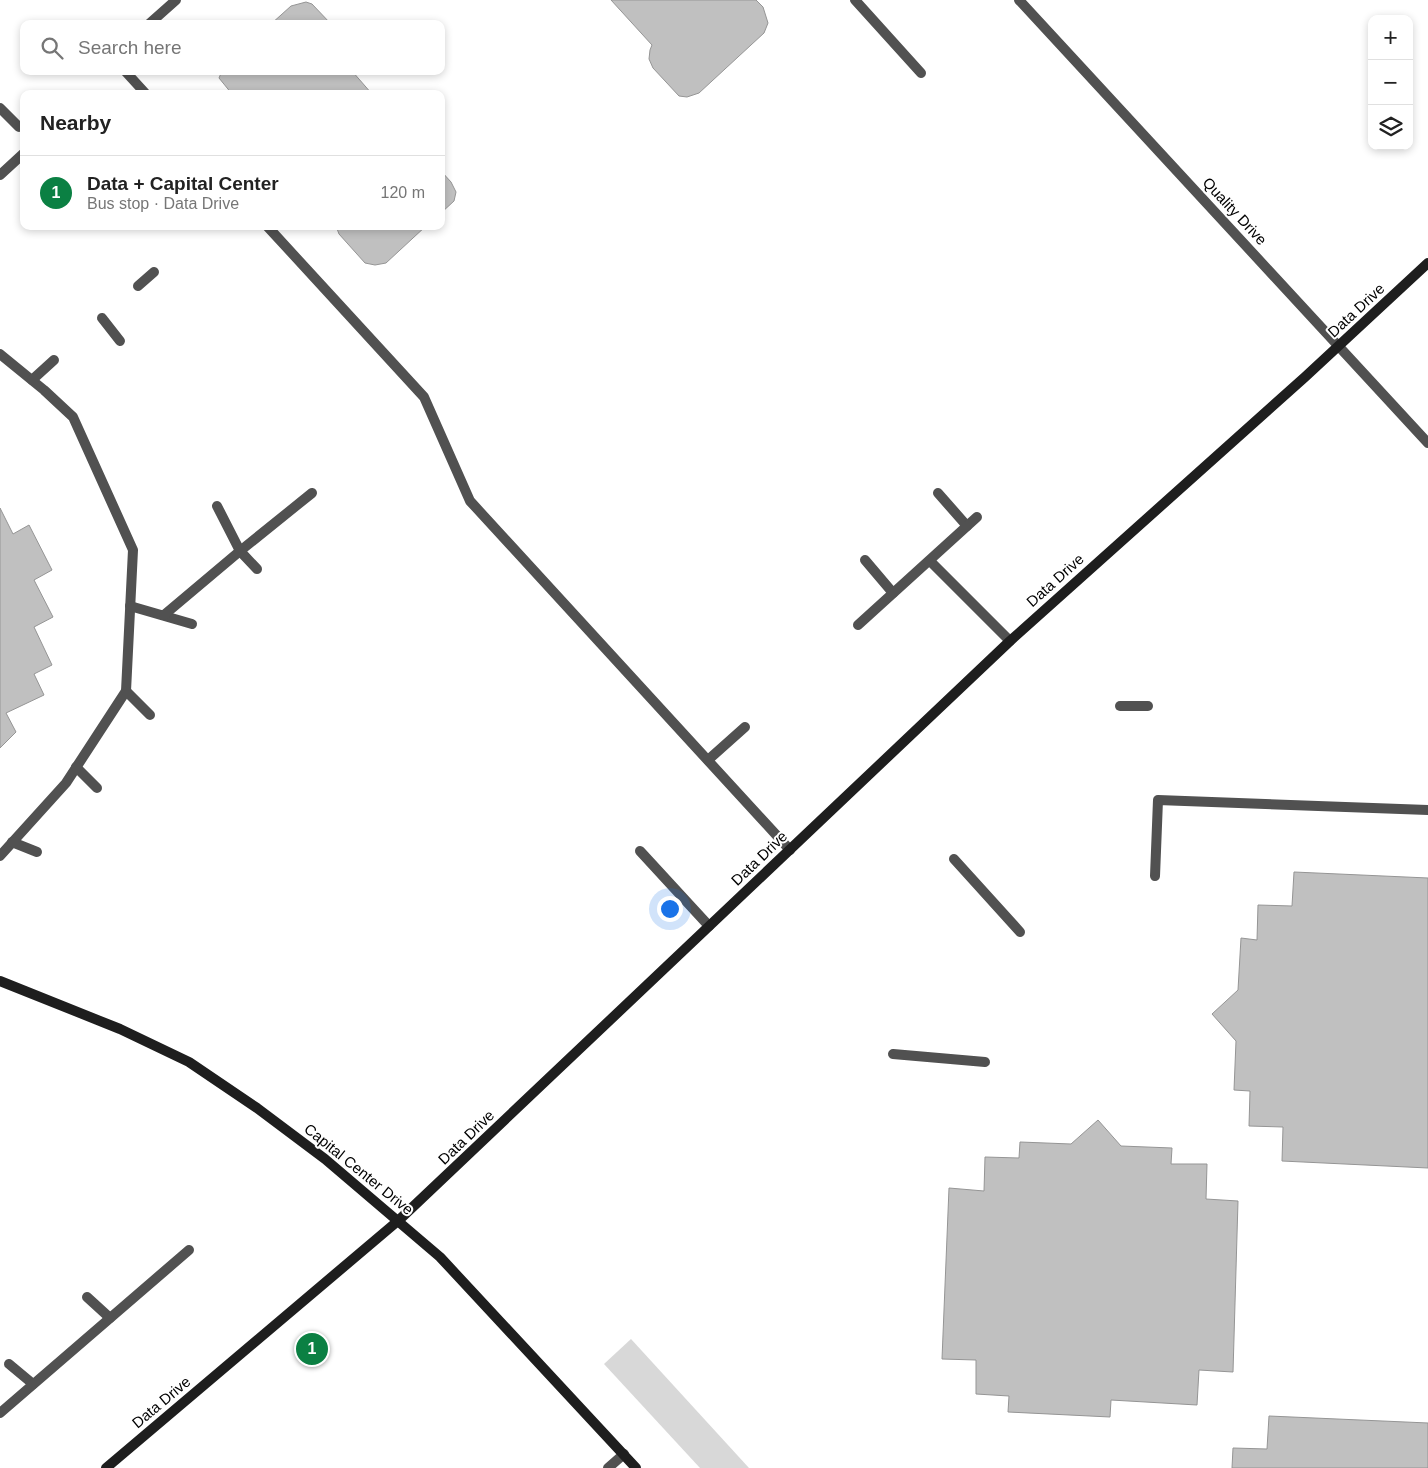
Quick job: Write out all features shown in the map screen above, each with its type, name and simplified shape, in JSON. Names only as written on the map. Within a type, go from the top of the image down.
[{"type":"street","points":[[154,20],[176,0]]},
{"type":"street","name":"Quality Drive","points":[[1020,0],[1428,443]]},
{"type":"street","points":[[858,1],[921,73]]},
{"type":"street","points":[[129,75],[142,90]]},
{"type":"street","points":[[0,108],[19,127]]},
{"type":"street","points":[[0,175],[20,156]]},
{"type":"street","points":[[271,230],[424,397],[470,502],[790,850]]},
{"type":"street","name":"Data Drive","points":[[106,1468],[399,1220],[1010,641],[1428,263]]},
{"type":"street","points":[[138,286],[154,272]]},
{"type":"street","points":[[102,318],[120,341]]},
{"type":"street","points":[[0,354],[73,417],[133,550],[126,691],[66,783],[0,856]]},
{"type":"street","points":[[32,380],[54,360]]},
{"type":"street","points":[[164,615],[312,493]]},
{"type":"street","points":[[938,493],[967,526]]},
{"type":"street","points":[[217,506],[240,551],[257,569]]},
{"type":"street","points":[[858,625],[977,517]]},
{"type":"street","points":[[864,560],[893,593]]},
{"type":"street","points":[[930,561],[1010,641]]},
{"type":"street","points":[[130,606],[192,624]]},
{"type":"street","points":[[126,691],[150,716]]},
{"type":"street","points":[[1120,706],[1148,706]]},
{"type":"street","points":[[708,760],[745,727]]},
{"type":"street","points":[[76,767],[97,788]]},
{"type":"street","points":[[1155,876],[1158,800],[1428,810]]},
{"type":"street","points":[[12,842],[36,852]]},
{"type":"street","points":[[640,851],[709,926]]},
{"type":"street","points":[[954,858],[1020,932]]},
{"type":"street","name":"Capital Center Drive","points":[[0,981],[120,1029],[189,1062],[257,1108],[326,1159],[440,1256],[636,1468]]},
{"type":"street","points":[[893,1054],[985,1062]]},
{"type":"street","points":[[0,1413],[189,1250]]},
{"type":"street","points":[[87,1297],[110,1318]]},
{"type":"street","points":[[9,1364],[33,1384]]},
{"type":"street","points":[[608,1468],[624,1454]]},
{"type":"shaded area","points":[[631,1339],[749,1468],[700,1468],[604,1364]]},
{"type":"building","points":[[611,0],[756,0],[763,7],[768,23],[764,33],[699,93],[687,97],[679,96],[653,68],[649,59],[652,45]]},
{"type":"building","points":[[306,2],[312,4],[327,20],[275,20],[291,6]]},
{"type":"building","points":[[220,75],[355,75],[369,90],[229,90],[219,78]]},
{"type":"building","points":[[445,175],[456,192],[454,201],[445,209]]},
{"type":"building","points":[[338,230],[422,230],[386,263],[375,265],[365,263]]},
{"type":"building","points":[[0,508],[13,534],[29,525],[52,570],[34,580],[53,617],[34,627],[52,665],[34,674],[44,695],[6,713],[16,732],[0,748]]},
{"type":"building","points":[[1294,872],[1428,878],[1428,1168],[1282,1161],[1283,1127],[1249,1126],[1250,1091],[1234,1090],[1236,1041],[1212,1014],[1238,990],[1241,938],[1257,940],[1258,905],[1292,906]]},
{"type":"building","points":[[1098,1120],[1121,1146],[1172,1148],[1171,1164],[1207,1164],[1206,1199],[1238,1201],[1233,1372],[1199,1370],[1197,1405],[1111,1400],[1110,1417],[1008,1412],[1009,1396],[976,1394],[976,1360],[942,1359],[949,1188],[984,1191],[985,1157],[1019,1158],[1020,1142],[1071,1144]]},
{"type":"building","points":[[1269,1416],[1428,1423],[1428,1468],[1232,1468],[1233,1448],[1267,1449]]},
{"type":"place","name":"Data + Capital Center","points":[[312,1349]]}]
